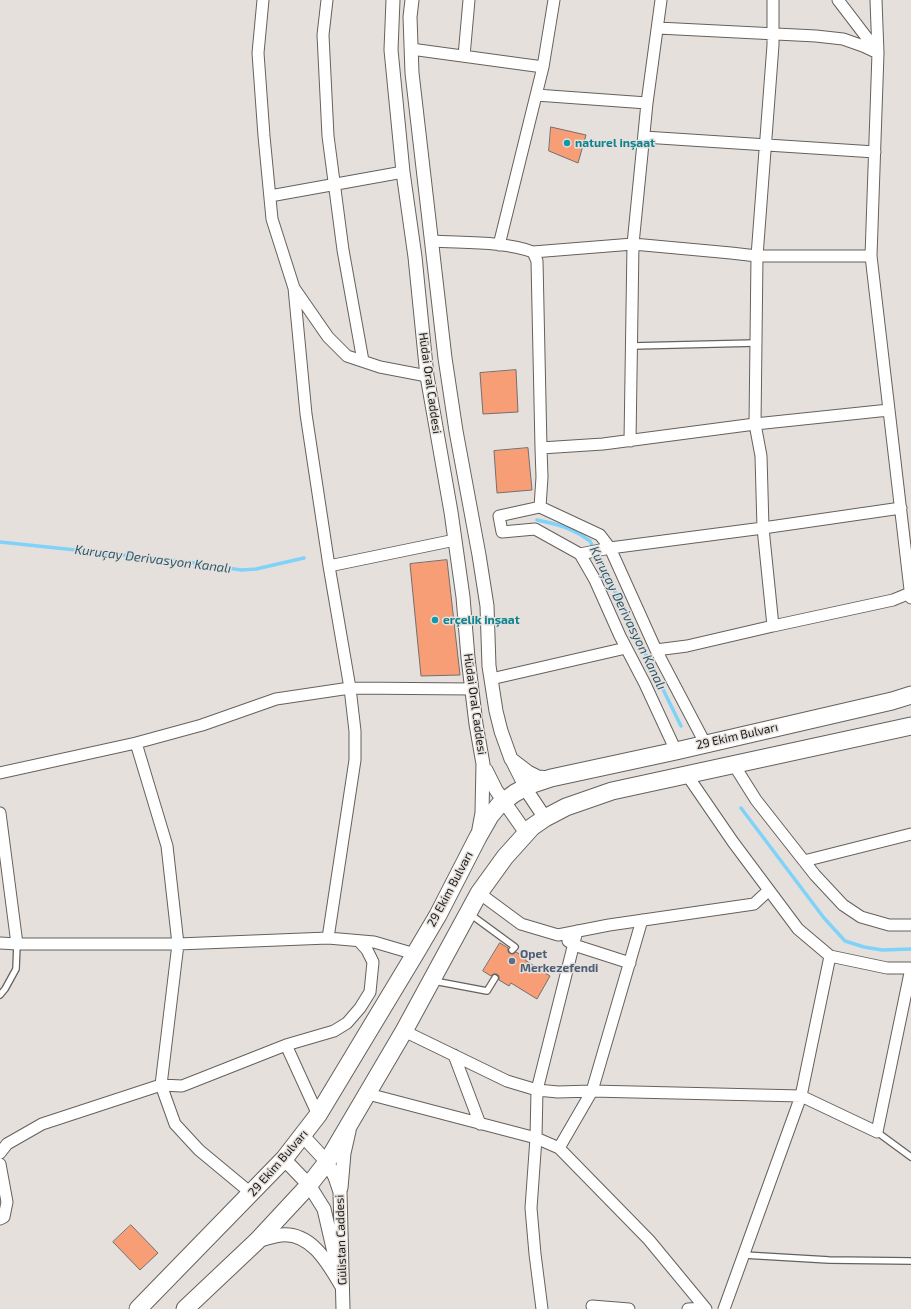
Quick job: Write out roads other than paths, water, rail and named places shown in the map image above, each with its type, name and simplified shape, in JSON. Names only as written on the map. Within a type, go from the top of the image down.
[{"type":"main road","name":"29 Ekim Bulvarı","points":[[138,1309],[252,1194],[284,1159],[318,1116],[438,915],[490,816],[503,801],[526,787],[551,778],[676,751],[705,743],[892,701],[911,695]]},
{"type":"main road","points":[[185,1309],[257,1241],[309,1185],[327,1162],[404,1031],[479,893],[505,857],[538,822],[566,807],[612,791],[911,726]]},
{"type":"street","points":[[262,0],[258,53],[272,218],[294,288],[306,414],[356,731],[355,760],[328,938]]},
{"type":"street","points":[[328,0],[323,35],[328,136],[343,250],[363,361]]},
{"type":"street","name":"Hüdai Oral Caddesi","points":[[393,0],[391,50],[403,172],[415,257],[426,376],[456,540],[468,658],[476,724],[483,764]]},
{"type":"street","name":"Hüdai Oral Caddesi","points":[[412,0],[410,17],[412,72],[445,358],[456,431],[487,606],[491,679],[496,711],[509,754],[526,787],[545,818]]},
{"type":"street","points":[[464,56],[469,0]]},
{"type":"street","points":[[499,244],[543,67],[554,0]]},
{"type":"street","points":[[630,441],[633,244],[647,103],[661,0]]},
{"type":"street","points":[[773,626],[763,528],[762,456],[755,424],[757,256],[766,145],[774,0]]},
{"type":"street","points":[[838,0],[878,53]]},
{"type":"street","points":[[656,650],[687,646],[911,596],[871,256],[878,53],[876,0]]},
{"type":"street","points":[[658,28],[816,36],[843,39],[878,53]]},
{"type":"street","points":[[411,49],[543,67]]},
{"type":"street","points":[[536,95],[647,103]]},
{"type":"street","points":[[644,137],[875,152]]},
{"type":"street","points":[[270,196],[334,183],[403,172]]},
{"type":"street","points":[[432,241],[499,244],[524,248],[533,252],[633,244],[757,256],[871,256]]},
{"type":"street","points":[[533,252],[537,261],[542,477],[540,507]]},
{"type":"street","points":[[294,288],[328,337],[348,356],[380,367],[426,376]]},
{"type":"street","points":[[541,448],[630,441],[755,424],[889,410]]},
{"type":"street","points":[[705,743],[656,650],[606,549],[600,535],[540,507],[499,516],[502,532],[535,530],[583,553],[606,549],[901,508]]},
{"type":"street","points":[[329,566],[456,540]]},
{"type":"street","points":[[583,553],[626,648],[676,751]]},
{"type":"street","points":[[491,679],[626,648]]},
{"type":"street","points":[[0,773],[136,743],[202,725],[276,699],[350,688],[472,689]]},
{"type":"street","points":[[136,743],[167,846],[178,944],[161,1085],[175,1124],[199,1150],[252,1194]]},
{"type":"street","points":[[509,754],[528,772],[538,777],[551,778]]},
{"type":"street","points":[[483,764],[492,784],[526,833]]},
{"type":"street","points":[[478,837],[482,813],[483,764]]},
{"type":"street","points":[[734,765],[756,800],[815,875],[843,904],[861,917],[889,925],[911,925]]},
{"type":"street","points":[[404,1031],[507,1081],[538,1090],[558,1092],[592,1091],[801,1096],[877,1132],[911,968],[887,968],[830,956],[798,929],[768,891],[687,775]]},
{"type":"street","points":[[0,813],[17,944]]},
{"type":"street","points":[[804,861],[911,834]]},
{"type":"street","points":[[558,935],[642,920],[754,904],[768,891]]},
{"type":"street","points":[[479,893],[521,924],[558,935],[574,945],[630,963]]},
{"type":"street","points":[[559,1148],[592,1091],[642,920]]},
{"type":"street","points":[[542,1309],[531,1208],[538,1090],[577,931]]},
{"type":"street","points":[[0,943],[178,944],[328,938],[374,942],[415,954]]},
{"type":"street","points":[[0,1154],[7,1144],[42,1124],[161,1085],[182,1086],[286,1045],[334,1031],[347,1023],[360,1008],[370,992],[373,962],[359,941]]},
{"type":"street","points":[[724,1309],[801,1096],[830,956]]},
{"type":"street","points":[[286,1045],[318,1116]]},
{"type":"street","points":[[454,1055],[480,1124]]},
{"type":"street","points":[[368,1094],[536,1138],[559,1148],[649,1240],[706,1308]]},
{"type":"street","points":[[340,1192],[344,1153],[351,1122]]},
{"type":"street","name":"Gülistan Caddesi","points":[[303,1136],[327,1162],[335,1177],[340,1192],[343,1309]]},
{"type":"street","points":[[284,1159],[309,1185],[324,1209],[342,1286]]},
{"type":"street","points":[[0,1164],[7,1202],[4,1217],[0,1219]]},
{"type":"street","points":[[257,1241],[280,1235],[291,1235],[301,1238],[314,1247],[328,1263],[342,1286]]},
{"type":"street","points":[[592,1306],[629,1309]]},
{"type":"street","points":[[688,1309],[706,1308]]},
{"type":"lane","points":[[632,346],[756,343]]},
{"type":"lane","points":[[468,913],[515,947],[512,950]]},
{"type":"lane","points":[[0,995],[16,970],[17,944]]},
{"type":"lane","points":[[432,980],[487,991],[495,978]]},
{"type":"lane","points":[[877,1132],[911,1157]]},
{"type":"lane","points":[[744,1255],[829,1260],[911,1261]]},
{"type":"waterway","name":"Kuruçay Derivasyon Kanalı","points":[[537,520],[564,527],[590,541],[681,726]]},
{"type":"waterway","name":"Kuruçay Derivasyon Kanalı","points":[[0,542],[189,562],[241,570],[256,569],[304,558]]},
{"type":"waterway","name":"Kuruçay Derivasyon Kanalı","points":[[741,808],[824,918],[845,941],[864,947],[882,950],[911,949]]},
{"type":"place","name":"naturel inşaat","points":[[567,143]]},
{"type":"place","name":"erçelik inşaat","points":[[435,620]]},
{"type":"place","name":"Opet Merkezefendi","points":[[512,961]]}]
